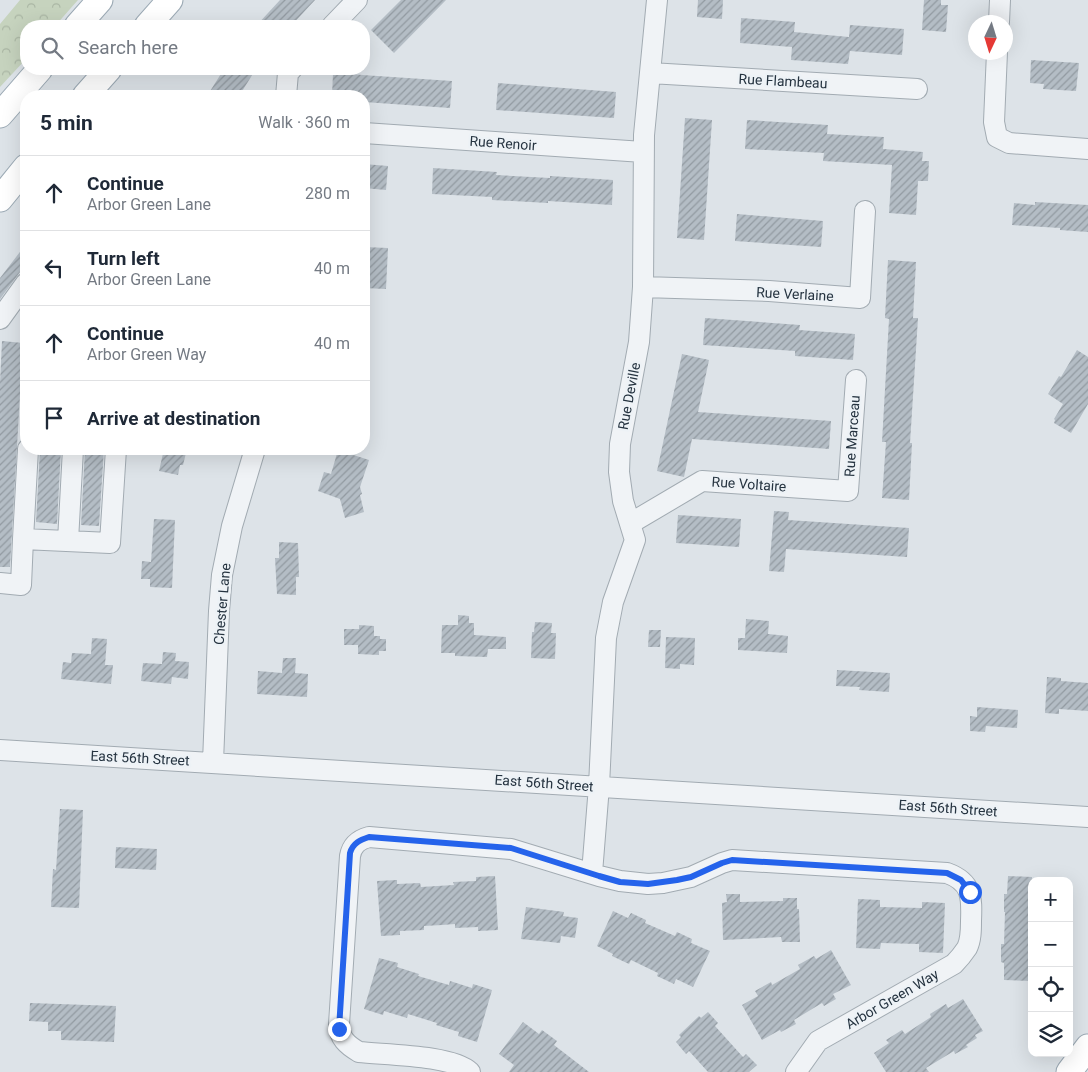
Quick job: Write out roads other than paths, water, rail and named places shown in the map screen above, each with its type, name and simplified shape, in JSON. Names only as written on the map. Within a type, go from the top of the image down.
[{"type":"main road","points":[[82,20],[100,0]]},
{"type":"main road","points":[[152,20],[170,0]]},
{"type":"main road","points":[[22,90],[35,75]]},
{"type":"main road","points":[[90,90],[104,75]]},
{"type":"main road","points":[[0,115],[20,92]]},
{"type":"main road","points":[[0,199],[20,174]]},
{"type":"main road","points":[[1070,1072],[1088,1047]]},
{"type":"street","points":[[338,20],[357,0]]},
{"type":"street","name":"Rue Deville","points":[[592,873],[599,786],[606,638],[613,602],[635,540],[624,501],[619,472],[620,444],[639,342],[643,287],[643,152],[657,0]]},
{"type":"street","points":[[999,15],[1000,0]]},
{"type":"street","points":[[997,60],[994,122],[997,137],[1009,143],[1088,149]]},
{"type":"street","name":"Rue Flambeau","points":[[650,73],[917,89]]},
{"type":"street","points":[[287,90],[288,75]]},
{"type":"street","name":"Rue Renoir","points":[[370,134],[643,152]]},
{"type":"street","name":"Rue Verlaine","points":[[643,287],[860,298],[865,212]]},
{"type":"street","points":[[0,319],[20,291]]},
{"type":"street","name":"Rue Marceau","points":[[848,491],[856,380]]},
{"type":"street","points":[[0,583],[21,585],[28,455]]},
{"type":"street","points":[[68,541],[73,455]]},
{"type":"street","points":[[23,539],[110,543],[116,455]]},
{"type":"street","name":"Chester Lane","points":[[213,762],[222,575],[232,526],[253,455]]},
{"type":"street","name":"Rue Voltaire","points":[[631,522],[702,481],[848,491]]},
{"type":"street","name":"East 56th Street","points":[[0,750],[1088,817]]},
{"type":"street","name":"Arbor Green Way","points":[[470,1072],[460,1065],[446,1060],[359,1052],[347,1044],[340,1033],[350,853],[355,844],[363,839],[369,837],[511,848],[620,882],[663,883],[691,877],[732,860],[947,873],[966,885],[972,899],[970,935],[968,946],[954,964],[818,1041],[796,1072]]}]
